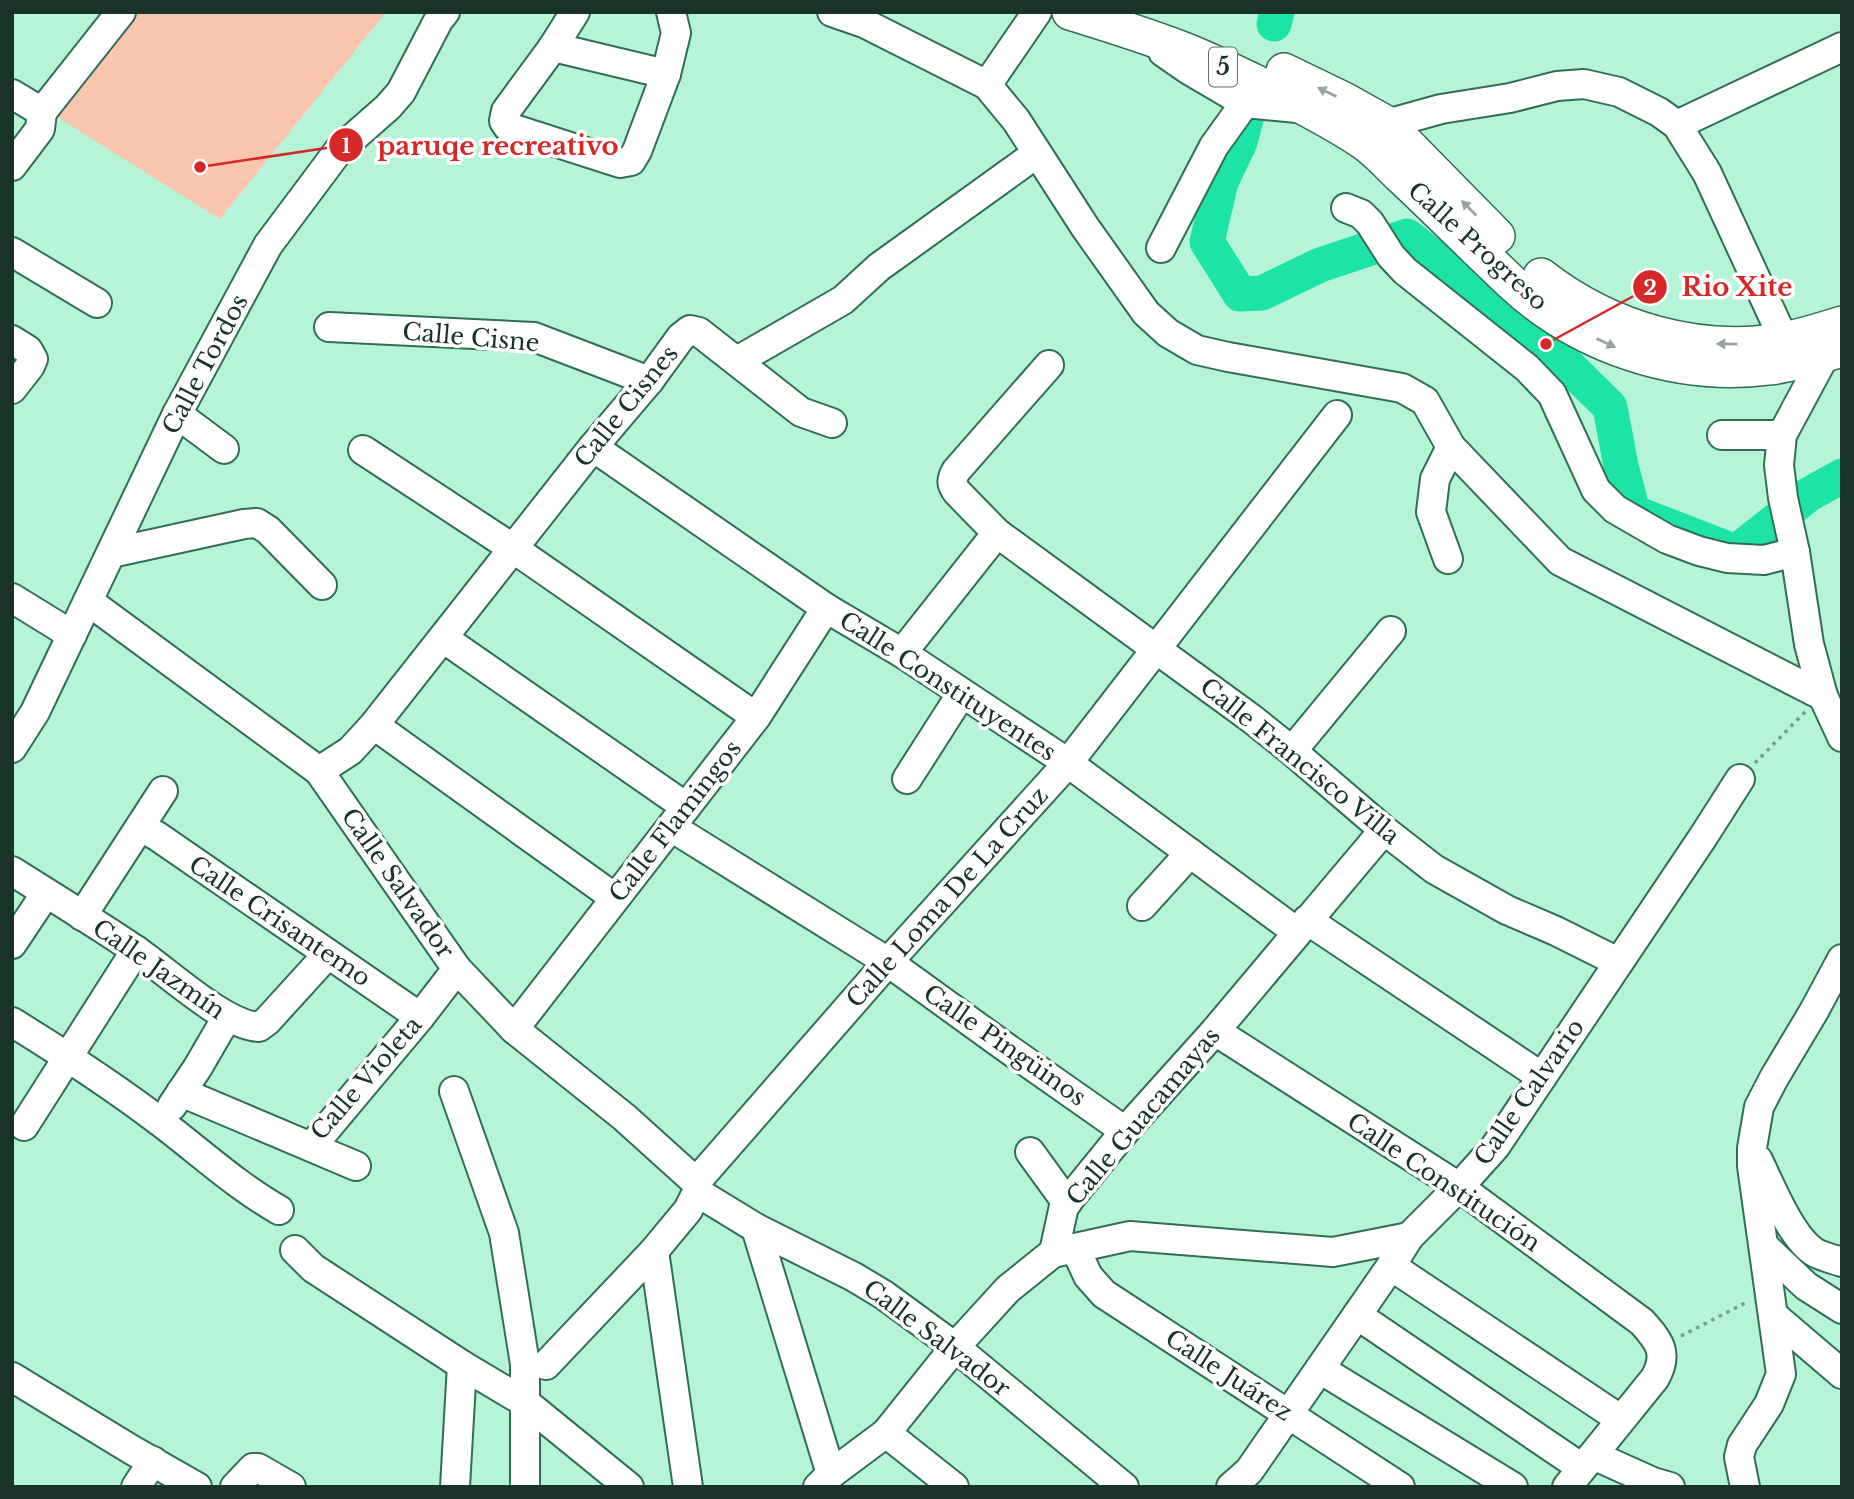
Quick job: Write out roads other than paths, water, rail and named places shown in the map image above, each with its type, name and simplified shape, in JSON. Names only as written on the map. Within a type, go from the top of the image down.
[{"type":"main road","name":"5","points":[[1070,12],[1140,23],[1244,51],[1344,100],[1377,134]]},
{"type":"main road","name":"5","points":[[1140,23],[1187,52],[1235,72],[1307,109],[1377,134]]},
{"type":"main road","name":"Calle Progreso","points":[[1377,134],[1524,264],[1576,301],[1630,326],[1693,342],[1754,344],[1784,340],[1837,347]]},
{"type":"main road","name":"Calle Progreso","points":[[1377,134],[1514,285],[1571,326],[1613,347],[1647,359],[1677,365],[1731,370],[1771,367],[1837,347]]},
{"type":"street","points":[[12,166],[40,129],[42,112],[121,12]]},
{"type":"street","name":"Calle Tordos","points":[[12,748],[36,712],[177,414],[268,245],[339,150],[401,92],[445,12]]},
{"type":"street","points":[[575,12],[506,111],[503,121],[508,127],[620,163],[631,161],[637,151],[666,74],[676,33],[671,12]]},
{"type":"street","points":[[832,12],[864,23],[987,85],[1016,120],[1036,154],[1146,313],[1168,333],[1197,350],[1402,388],[1425,401],[1451,447],[1560,561],[1823,696]]},
{"type":"street","points":[[987,85],[1037,12]]},
{"type":"street","points":[[1140,23],[1189,70],[1245,103],[1307,109]]},
{"type":"street","points":[[553,47],[666,74]]},
{"type":"street","points":[[1677,125],[1842,47]]},
{"type":"street","points":[[1377,134],[1441,109],[1557,86],[1584,84],[1619,92],[1677,125],[1707,173],[1784,340]]},
{"type":"street","points":[[12,94],[42,112]]},
{"type":"street","points":[[1161,248],[1214,146],[1245,103]]},
{"type":"street","points":[[832,423],[801,412],[737,361],[842,300],[879,267],[1036,154]]},
{"type":"street","points":[[1346,208],[1361,214],[1370,223],[1391,256],[1418,283],[1527,368],[1552,394],[1596,490],[1615,509],[1667,540],[1727,558],[1764,560],[1793,544]]},
{"type":"street","points":[[12,251],[97,303]]},
{"type":"street","name":"Calle Cisne","points":[[329,327],[534,337],[649,381]]},
{"type":"street","name":"Calle Cisnes","points":[[319,771],[350,751],[374,725],[593,447],[649,381],[681,337],[690,330],[699,332],[737,361]]},
{"type":"street","points":[[12,340],[28,350],[33,359],[12,388]]},
{"type":"street","points":[[1837,347],[1782,435],[1779,465],[1809,644],[1823,696],[1842,737]]},
{"type":"street","name":"Calle Francisco Villa","points":[[1049,365],[956,471],[952,479],[957,492],[997,533],[1292,751],[1434,869],[1507,910],[1618,962]]},
{"type":"street","points":[[177,414],[225,449]]},
{"type":"street","name":"Calle Loma De La Cruz","points":[[546,1365],[654,1251],[688,1210],[696,1187],[888,961],[1068,763],[1337,415]]},
{"type":"street","points":[[1722,435],[1782,435]]},
{"type":"street","name":"Calle Constituyentes","points":[[593,447],[826,608],[902,653],[1068,763],[1190,853],[1542,1077]]},
{"type":"street","points":[[1448,559],[1431,512],[1435,479],[1451,447]]},
{"type":"street","points":[[363,450],[514,549],[756,717]]},
{"type":"street","points":[[111,552],[257,523],[268,530],[322,585]]},
{"type":"street","points":[[902,653],[997,533]]},
{"type":"street","points":[[12,598],[72,635]]},
{"type":"street","name":"Calle Salvador","points":[[88,601],[319,771],[457,969],[514,1029],[624,1117],[696,1187],[756,1228],[884,1295],[955,1347],[1124,1487]]},
{"type":"street","name":"Calle Flamingos","points":[[514,1029],[756,717],[826,608]]},
{"type":"street","points":[[1292,751],[1391,631]]},
{"type":"street","name":"Calle Pingüinos","points":[[443,638],[679,817],[888,961],[1125,1131]]},
{"type":"street","points":[[907,779],[962,693]]},
{"type":"street","points":[[374,725],[615,898]]},
{"type":"street","name":"Calle Calvario","points":[[1231,1487],[1249,1471],[1409,1237],[1495,1147],[1740,779]]},
{"type":"street","points":[[82,916],[163,791]]},
{"type":"street","name":"Calle Crisantemo","points":[[140,827],[420,1017]]},
{"type":"street","name":"Calle Guacamayas","points":[[1065,1250],[1064,1206],[1125,1131],[1215,1031],[1384,830]]},
{"type":"street","points":[[1142,906],[1190,853]]},
{"type":"street","name":"Calle Jazmín","points":[[12,871],[136,950],[227,1017],[249,1027],[259,1027],[328,954]]},
{"type":"street","points":[[12,944],[46,892]]},
{"type":"street","points":[[24,1126],[136,950]]},
{"type":"street","points":[[1745,1487],[1739,1457],[1742,1445],[1769,1404],[1782,1374],[1754,1188],[1752,1148],[1759,1107],[1842,959]]},
{"type":"street","name":"Calle Violeta","points":[[181,1092],[312,1146],[457,969]]},
{"type":"street","points":[[161,1122],[227,1017]]},
{"type":"street","points":[[12,1022],[69,1057],[161,1122],[255,1196],[279,1210]]},
{"type":"street","name":"Calle Constitución","points":[[1215,1031],[1459,1187],[1642,1322],[1661,1347],[1662,1366],[1620,1419]]},
{"type":"street","points":[[454,1091],[503,1233],[525,1364],[525,1487]]},
{"type":"street","points":[[312,1146],[356,1166]]},
{"type":"street","points":[[1752,1148],[1802,1241],[1815,1252],[1842,1262]]},
{"type":"street","points":[[1030,1152],[1067,1203]]},
{"type":"street","points":[[756,1228],[825,1481],[886,1433],[955,1347],[1008,1290],[1065,1250],[1130,1236],[1333,1252],[1409,1237]]},
{"type":"street","points":[[1764,1246],[1806,1286],[1842,1308]]},
{"type":"street","points":[[295,1250],[313,1268],[462,1366],[526,1403],[629,1487]]},
{"type":"street","name":"Calle Juárez","points":[[1065,1250],[1104,1294],[1398,1486]]},
{"type":"street","points":[[654,1251],[688,1487]]},
{"type":"street","points":[[1391,1266],[1620,1419],[1581,1470]]},
{"type":"street","points":[[1772,1303],[1842,1374]]},
{"type":"street","points":[[1357,1315],[1581,1470],[1670,1487]]},
{"type":"street","points":[[456,1487],[462,1366]]},
{"type":"street","points":[[1320,1368],[1514,1487]]},
{"type":"street","points":[[12,1377],[197,1487]]},
{"type":"street","points":[[886,1433],[954,1487]]},
{"type":"street","points":[[136,1487],[153,1461]]},
{"type":"street","points":[[235,1487],[253,1468],[258,1468],[291,1487]]},
{"type":"waterway","points":[[1274,24],[1277,12]]},
{"type":"waterway","points":[[1248,112],[1240,142],[1221,182],[1207,242],[1240,294],[1262,293],[1320,265],[1407,236],[1546,344],[1610,407],[1633,512],[1736,552],[1808,495],[1842,476]]},
{"type":"place","name":"paruqe recreativo","points":[[200,167]]},
{"type":"place","name":"Rio Xite","points":[[1546,344]]}]
